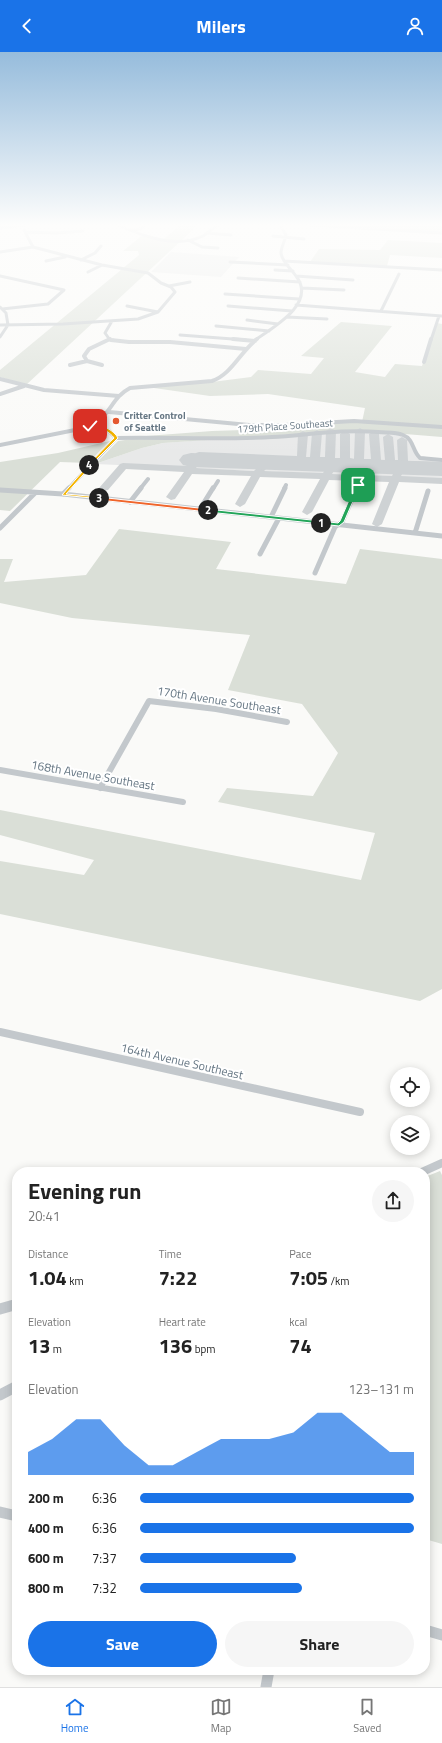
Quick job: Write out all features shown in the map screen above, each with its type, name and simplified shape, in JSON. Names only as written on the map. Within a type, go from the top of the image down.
[{"type":"street","points":[[1,308],[48,304],[51,301]]},
{"type":"street","points":[[0,325],[63,324],[90,321],[138,320],[158,312],[168,301]]},
{"type":"street","points":[[0,444],[85,428],[95,424],[109,412],[119,396],[125,390],[134,387],[217,380],[227,374],[246,349],[287,316],[298,301]]},
{"type":"street","points":[[381,311],[386,301]]},
{"type":"street","points":[[296,305],[441,316],[424,362]]},
{"type":"street","points":[[127,306],[158,312]]},
{"type":"street","points":[[228,306],[292,311]]},
{"type":"street","points":[[0,337],[8,324],[6,314],[1,308]]},
{"type":"street","points":[[287,316],[327,319]]},
{"type":"street","points":[[247,320],[278,324]]},
{"type":"street","points":[[111,340],[105,333],[112,321]]},
{"type":"street","points":[[216,326],[269,330]]},
{"type":"street","points":[[180,335],[255,341]]},
{"type":"street","points":[[88,361],[84,358],[86,351],[111,340],[129,342],[170,342],[246,349]]},
{"type":"street","points":[[70,365],[88,361],[102,365]]},
{"type":"street","points":[[0,379],[25,386],[119,396]]},
{"type":"street","points":[[0,394],[25,386]]},
{"type":"street","points":[[109,412],[260,426],[354,421],[442,427]]},
{"type":"street","points":[[63,494],[116,438],[109,431],[95,424]]},
{"type":"street","name":"179th Place Southeast","points":[[116,438],[168,437],[222,439],[272,437],[355,430],[402,435],[410,439],[416,455],[421,459],[442,460]]},
{"type":"street","points":[[130,502],[148,479]]},
{"type":"street","points":[[200,510],[218,481]]},
{"type":"street","points":[[271,517],[286,485]]},
{"type":"street","points":[[315,573],[335,528],[342,522],[358,485]]},
{"type":"street","points":[[0,490],[63,494],[442,536]]},
{"type":"street","points":[[415,533],[428,491]]},
{"type":"street","points":[[0,528],[32,498],[35,493]]},
{"type":"street","points":[[260,554],[280,518]]},
{"type":"street","name":"170th Avenue Southeast","points":[[100,788],[149,701],[216,709],[287,722]]},
{"type":"street","name":"168th Avenue Southeast","points":[[0,770],[183,802]]},
{"type":"street","name":"164th Avenue Southeast","points":[[0,1032],[360,1112]]},
{"type":"street","points":[[430,1168],[442,1163]]},
{"type":"street","points":[[0,1309],[12,1306]]},
{"type":"street","points":[[0,1395],[12,1389]]},
{"type":"street","points":[[0,1512],[12,1515]]},
{"type":"street","points":[[430,1631],[442,1635]]},
{"type":"street","points":[[266,1687],[268,1675]]},
{"type":"shaded area","points":[[83,301],[116,301],[26,385],[0,377],[0,370]]},
{"type":"shaded area","points":[[341,322],[392,326],[355,372],[385,377],[395,364],[422,366],[437,323],[442,324],[442,437],[355,430],[163,443],[142,448],[95,464],[118,441],[132,439],[133,437],[243,430],[246,425],[362,422],[365,408],[268,394],[210,396],[147,387],[212,382],[251,377],[258,370],[311,374],[324,358],[301,356]]},
{"type":"shaded area","points":[[331,431],[391,433],[410,439],[416,455],[442,460],[442,479],[95,464],[142,448],[163,443]]},
{"type":"shaded area","points":[[110,441],[88,463],[60,462],[10,511],[0,510],[0,462],[58,453]]},
{"type":"shaded area","points":[[119,529],[231,542],[216,569],[346,584],[360,549],[442,559],[442,989],[420,1001],[0,914],[0,861],[84,875],[94,860],[0,835],[0,810],[361,880],[375,833],[218,802],[227,788],[313,796],[338,753],[302,704],[228,690],[250,635],[72,618],[0,603],[0,559],[13,559],[4,582],[86,575]]},
{"type":"shaded area","points":[[440,1171],[442,1175],[442,1544],[430,1540],[430,1175]]},
{"type":"taxiway","points":[[330,460],[331,431]]},
{"type":"taxiway","points":[[359,462],[360,431]]},
{"type":"taxiway","points":[[315,460],[317,433]]},
{"type":"taxiway","points":[[301,459],[303,434]]},
{"type":"taxiway","points":[[345,434],[345,461]]},
{"type":"taxiway","points":[[374,434],[376,462]]},
{"type":"taxiway","points":[[388,437],[390,463]]},
{"type":"taxiway","points":[[402,440],[403,463]]},
{"type":"taxiway","points":[[191,469],[199,455],[301,459]]},
{"type":"taxiway","points":[[301,459],[315,460]]},
{"type":"taxiway","points":[[315,460],[330,460]]},
{"type":"taxiway","points":[[330,460],[359,462]]},
{"type":"taxiway","points":[[359,462],[390,463]]},
{"type":"taxiway","points":[[390,463],[442,465]]},
{"type":"taxiway","points":[[104,488],[123,466],[191,469]]},
{"type":"taxiway","points":[[257,474],[264,466]]},
{"type":"taxiway","points":[[326,476],[330,469]]},
{"type":"taxiway","points":[[395,479],[399,470]]},
{"type":"taxiway","points":[[171,497],[189,471]]},
{"type":"taxiway","points":[[189,471],[257,474]]},
{"type":"taxiway","points":[[240,504],[257,474]]},
{"type":"taxiway","points":[[257,474],[326,476]]},
{"type":"taxiway","points":[[307,512],[326,476]]},
{"type":"taxiway","points":[[326,476],[395,479]]},
{"type":"taxiway","points":[[377,524],[395,479]]},
{"type":"taxiway","points":[[395,479],[442,481]]},
{"type":"runway","points":[[191,460],[442,469]]},
{"type":"place","name":"Critter Control of Seattle","points":[[116,421]]},
{"type":"route","points":[[90,426],[95,424],[104,428],[116,438],[63,494],[339,525],[342,522],[358,485]]}]
